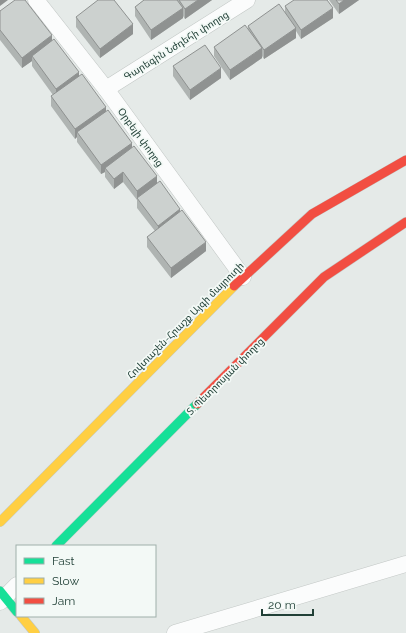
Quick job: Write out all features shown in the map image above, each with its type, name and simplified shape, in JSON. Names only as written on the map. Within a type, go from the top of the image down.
[{"type":"street","name":"Օրբելի փողոց","points":[[36,0],[106,89],[243,276]]},
{"type":"street","name":"Գարեգին Նժդեհի փողոց","points":[[106,89],[247,0]]},
{"type":"street","name":"Հովտաշեն-Հրաշք Այգի մայրուղի","points":[[0,522],[243,276],[312,214],[406,160]]},
{"type":"street","name":"Տ. Պետրոսյան փողոց","points":[[57,545],[324,277],[406,222]]},
{"type":"street","points":[[175,633],[406,564]]},
{"type":"street","points":[[16,586],[2,597],[16,611]]},
{"type":"street","points":[[22,617],[35,633]]},
{"type":"building","points":[[15,0],[25,0],[52,35],[22,58],[0,30],[0,11]]},
{"type":"building","points":[[98,0],[114,0],[133,24],[100,49],[76,17]]},
{"type":"building","points":[[144,0],[177,0],[183,8],[151,30],[135,7]]},
{"type":"building","points":[[179,0],[198,0],[185,9]]},
{"type":"building","points":[[294,0],[327,0],[333,8],[301,30],[285,6]]},
{"type":"building","points":[[336,0],[344,0],[339,4]]},
{"type":"building","points":[[279,4],[296,28],[264,50],[248,26]]},
{"type":"building","points":[[245,25],[262,48],[230,70],[214,47]]},
{"type":"building","points":[[54,39],[79,72],[56,89],[32,56]]},
{"type":"building","points":[[205,45],[221,68],[190,90],[173,66]]},
{"type":"building","points":[[82,74],[106,107],[75,129],[51,96]]},
{"type":"building","points":[[108,110],[132,143],[101,165],[77,132]]},
{"type":"building","points":[[134,146],[157,176],[137,191],[123,172],[114,179],[105,168]]},
{"type":"building","points":[[160,181],[180,209],[158,226],[137,198]]},
{"type":"building","points":[[182,210],[206,242],[171,268],[147,237]]},
{"type":"traffic: fast","points":[[57,545],[197,404]]},
{"type":"traffic: fast","points":[[0,591],[16,611]]},
{"type":"traffic: slow","points":[[0,522],[234,286]]},
{"type":"traffic: slow","points":[[22,617],[35,633]]},
{"type":"traffic: jam","points":[[234,286],[312,214],[406,160]]},
{"type":"traffic: jam","points":[[197,404],[324,277],[406,222]]}]
